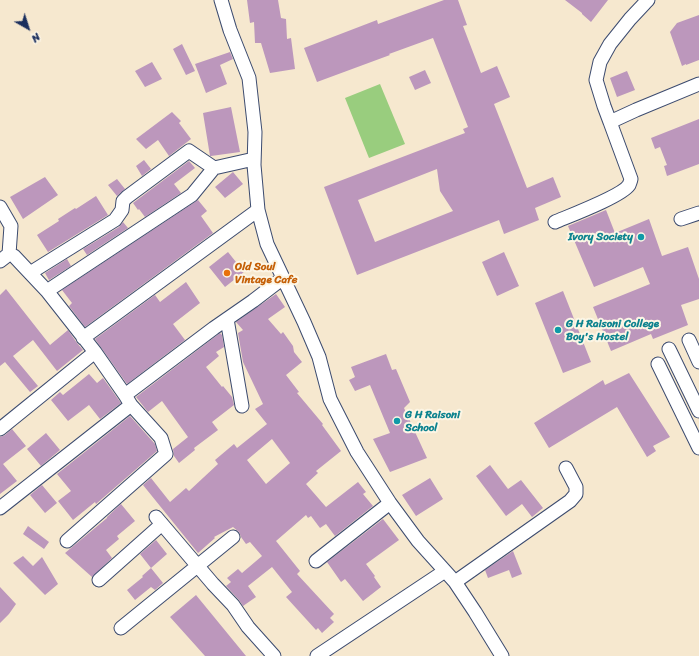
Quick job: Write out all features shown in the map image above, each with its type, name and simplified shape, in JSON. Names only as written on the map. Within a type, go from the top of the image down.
[{"type":"street","points":[[221,0],[230,30],[249,78],[254,132],[254,165],[258,210],[267,244],[319,357],[330,399],[357,452],[390,504],[418,541],[455,582],[502,656]]},
{"type":"street","points":[[555,222],[610,198],[629,185],[631,179],[596,80],[600,62],[614,39],[648,0]]},
{"type":"street","points":[[610,122],[699,84]]},
{"type":"street","points":[[30,273],[115,220],[122,210],[123,201],[127,197],[189,151],[214,168]]},
{"type":"street","points":[[47,291],[192,195],[214,168],[254,159]]},
{"type":"street","points":[[0,207],[11,226],[5,258],[14,256],[47,291],[95,352],[128,400],[161,438],[166,454],[67,541]]},
{"type":"street","points":[[83,338],[258,210]]},
{"type":"street","points":[[681,219],[699,214]]},
{"type":"street","points":[[0,508],[227,319],[253,302],[283,278]]},
{"type":"street","points":[[227,319],[242,406]]},
{"type":"street","points":[[688,340],[699,362]]},
{"type":"street","points":[[669,349],[699,411]]},
{"type":"street","points":[[0,429],[95,352]]},
{"type":"street","points":[[658,364],[699,448]]},
{"type":"street","points":[[455,582],[570,501],[576,494],[576,487],[566,468]]},
{"type":"street","points":[[316,561],[390,504]]},
{"type":"street","points":[[99,580],[159,520],[197,566],[233,605],[248,627],[274,656]]},
{"type":"street","points":[[122,628],[233,537]]},
{"type":"street","points":[[317,656],[445,571]]},
{"type":"green space","points":[[380,84],[405,144],[369,158],[345,98]]},
{"type":"building","points":[[247,0],[278,0],[281,18],[286,19],[287,39],[291,38],[295,69],[270,73],[261,43],[255,43],[254,22],[250,23]]},
{"type":"building","points":[[444,0],[458,0],[467,25],[463,26],[481,73],[497,66],[510,97],[494,104],[527,188],[553,177],[561,197],[535,208],[539,220],[504,234],[499,220],[357,275],[324,187],[465,133],[463,129],[468,127],[433,38],[317,82],[304,48],[377,20],[378,24]],"holes":[[[437,169],[440,191],[453,211],[375,242],[358,200]]]},
{"type":"building","points":[[565,0],[608,0],[591,22]]},
{"type":"building","points":[[699,15],[699,60],[682,66],[670,32],[677,23]]},
{"type":"building","points":[[182,44],[195,71],[186,75],[173,49]]},
{"type":"building","points":[[230,52],[233,59],[220,65],[227,84],[206,93],[195,64]]},
{"type":"building","points":[[152,62],[162,79],[145,87],[135,71]]},
{"type":"building","points":[[425,70],[431,83],[415,90],[409,77]]},
{"type":"building","points":[[627,71],[635,90],[617,97],[610,78]]},
{"type":"building","points":[[231,107],[240,152],[210,156],[203,113]]},
{"type":"building","points":[[172,112],[181,121],[179,123],[191,139],[169,156],[158,140],[146,149],[136,139]]},
{"type":"building","points":[[699,119],[699,164],[667,176],[664,166],[667,165],[660,147],[655,149],[651,138]]},
{"type":"building","points":[[144,160],[151,169],[142,176],[136,166]]},
{"type":"building","points":[[189,161],[195,168],[174,184],[181,193],[145,217],[133,203]]},
{"type":"building","points":[[233,172],[243,184],[225,198],[215,187]]},
{"type":"building","points":[[45,177],[58,195],[23,219],[10,197]]},
{"type":"building","points":[[117,179],[125,189],[117,196],[108,185]]},
{"type":"building","points":[[96,196],[108,215],[48,252],[37,235],[59,221],[58,219]]},
{"type":"building","points":[[198,200],[207,211],[201,216],[213,233],[85,327],[69,306],[72,303],[62,290]]},
{"type":"building","points":[[606,210],[615,233],[649,219],[662,256],[688,247],[699,279],[699,299],[681,305],[688,325],[653,339],[651,334],[611,351],[593,307],[650,284],[643,267],[594,287],[568,226]]},
{"type":"building","points":[[123,222],[128,228],[87,255],[83,249],[119,227]]},
{"type":"building","points":[[228,252],[244,272],[225,287],[209,267]]},
{"type":"building","points":[[504,252],[519,286],[497,296],[482,262]]},
{"type":"building","points":[[67,259],[71,266],[49,280],[45,273]]},
{"type":"building","points":[[186,282],[200,303],[173,324],[185,340],[127,384],[95,339],[155,295],[160,302]]},
{"type":"building","points":[[6,289],[50,345],[68,330],[83,350],[57,371],[33,340],[13,356],[38,386],[30,392],[5,362],[0,366],[0,295]]},
{"type":"building","name":"G H Raisoni College Boy's Hostel","points":[[563,291],[591,362],[563,373],[535,303]]},
{"type":"building","points":[[276,294],[285,307],[268,319],[281,334],[283,332],[293,346],[294,352],[302,362],[286,375],[299,392],[297,393],[323,424],[322,425],[341,451],[316,471],[318,473],[306,484],[326,507],[358,482],[366,492],[363,494],[373,506],[335,536],[326,524],[320,528],[311,516],[308,518],[306,515],[276,541],[300,571],[297,574],[334,614],[330,618],[334,622],[322,633],[318,628],[316,630],[286,597],[292,592],[272,567],[248,586],[256,597],[243,606],[226,586],[231,582],[227,578],[238,569],[242,573],[262,556],[250,542],[246,544],[239,532],[233,527],[214,537],[215,538],[198,553],[143,485],[151,478],[170,502],[186,488],[189,491],[218,464],[215,460],[234,444],[237,448],[267,424],[255,409],[263,404],[243,362],[238,333],[243,330],[236,322]],"holes":[[[272,439],[290,463],[266,484],[247,460]]]},
{"type":"building","points":[[220,333],[222,335],[224,347],[216,352],[219,356],[206,367],[232,397],[234,405],[212,422],[218,430],[194,448],[195,450],[179,463],[174,456],[173,449],[188,437],[162,401],[148,412],[136,397]]},
{"type":"building","name":"G H Raisoni School","points":[[386,354],[392,370],[396,369],[410,402],[404,408],[427,458],[390,472],[373,439],[390,433],[370,385],[355,391],[349,380],[355,377],[351,367]]},
{"type":"building","points":[[629,373],[670,437],[653,446],[656,451],[647,457],[617,407],[549,448],[534,423],[603,380],[605,385]]},
{"type":"building","points":[[89,374],[97,383],[103,378],[121,403],[100,419],[89,405],[68,421],[51,400],[60,392],[63,395]]},
{"type":"building","points":[[130,416],[155,444],[157,451],[96,504],[95,502],[73,520],[58,501],[71,491],[57,474]]},
{"type":"building","points":[[12,429],[26,446],[3,464],[17,481],[0,494],[0,437]]},
{"type":"building","points":[[46,433],[60,450],[41,466],[27,449]]},
{"type":"building","points":[[490,465],[508,489],[521,480],[543,508],[532,517],[522,504],[506,516],[476,476]]},
{"type":"building","points":[[430,478],[443,499],[416,516],[402,495]]},
{"type":"building","points":[[42,485],[57,503],[45,513],[30,495]]},
{"type":"building","points":[[121,504],[135,521],[117,536],[119,539],[106,550],[112,558],[92,577],[65,553],[107,518]]},
{"type":"building","points":[[383,519],[399,540],[366,564],[381,587],[363,601],[345,579],[341,582],[327,562]]},
{"type":"building","points":[[28,526],[49,542],[44,549],[23,534]]},
{"type":"building","points":[[156,540],[167,554],[151,568],[140,554]]},
{"type":"building","points":[[513,551],[522,574],[512,578],[509,570],[488,578],[485,570]]},
{"type":"building","points":[[23,556],[33,566],[42,557],[58,584],[45,595],[13,563]]},
{"type":"building","points":[[151,568],[163,583],[155,590],[151,587],[135,600],[127,590],[143,577],[142,576]]},
{"type":"building","points":[[0,587],[16,604],[0,623]]},
{"type":"building","points":[[196,595],[246,656],[205,656],[170,617]]},
{"type":"place","name":"Ivory Society","points":[[641,237]]},
{"type":"place","name":"Old Soul Vintage Cafe","points":[[227,273]]},
{"type":"place","name":"G H Raisoni College Boy's Hostel","points":[[558,330]]},
{"type":"place","name":"G H Raisoni School","points":[[397,421]]}]
